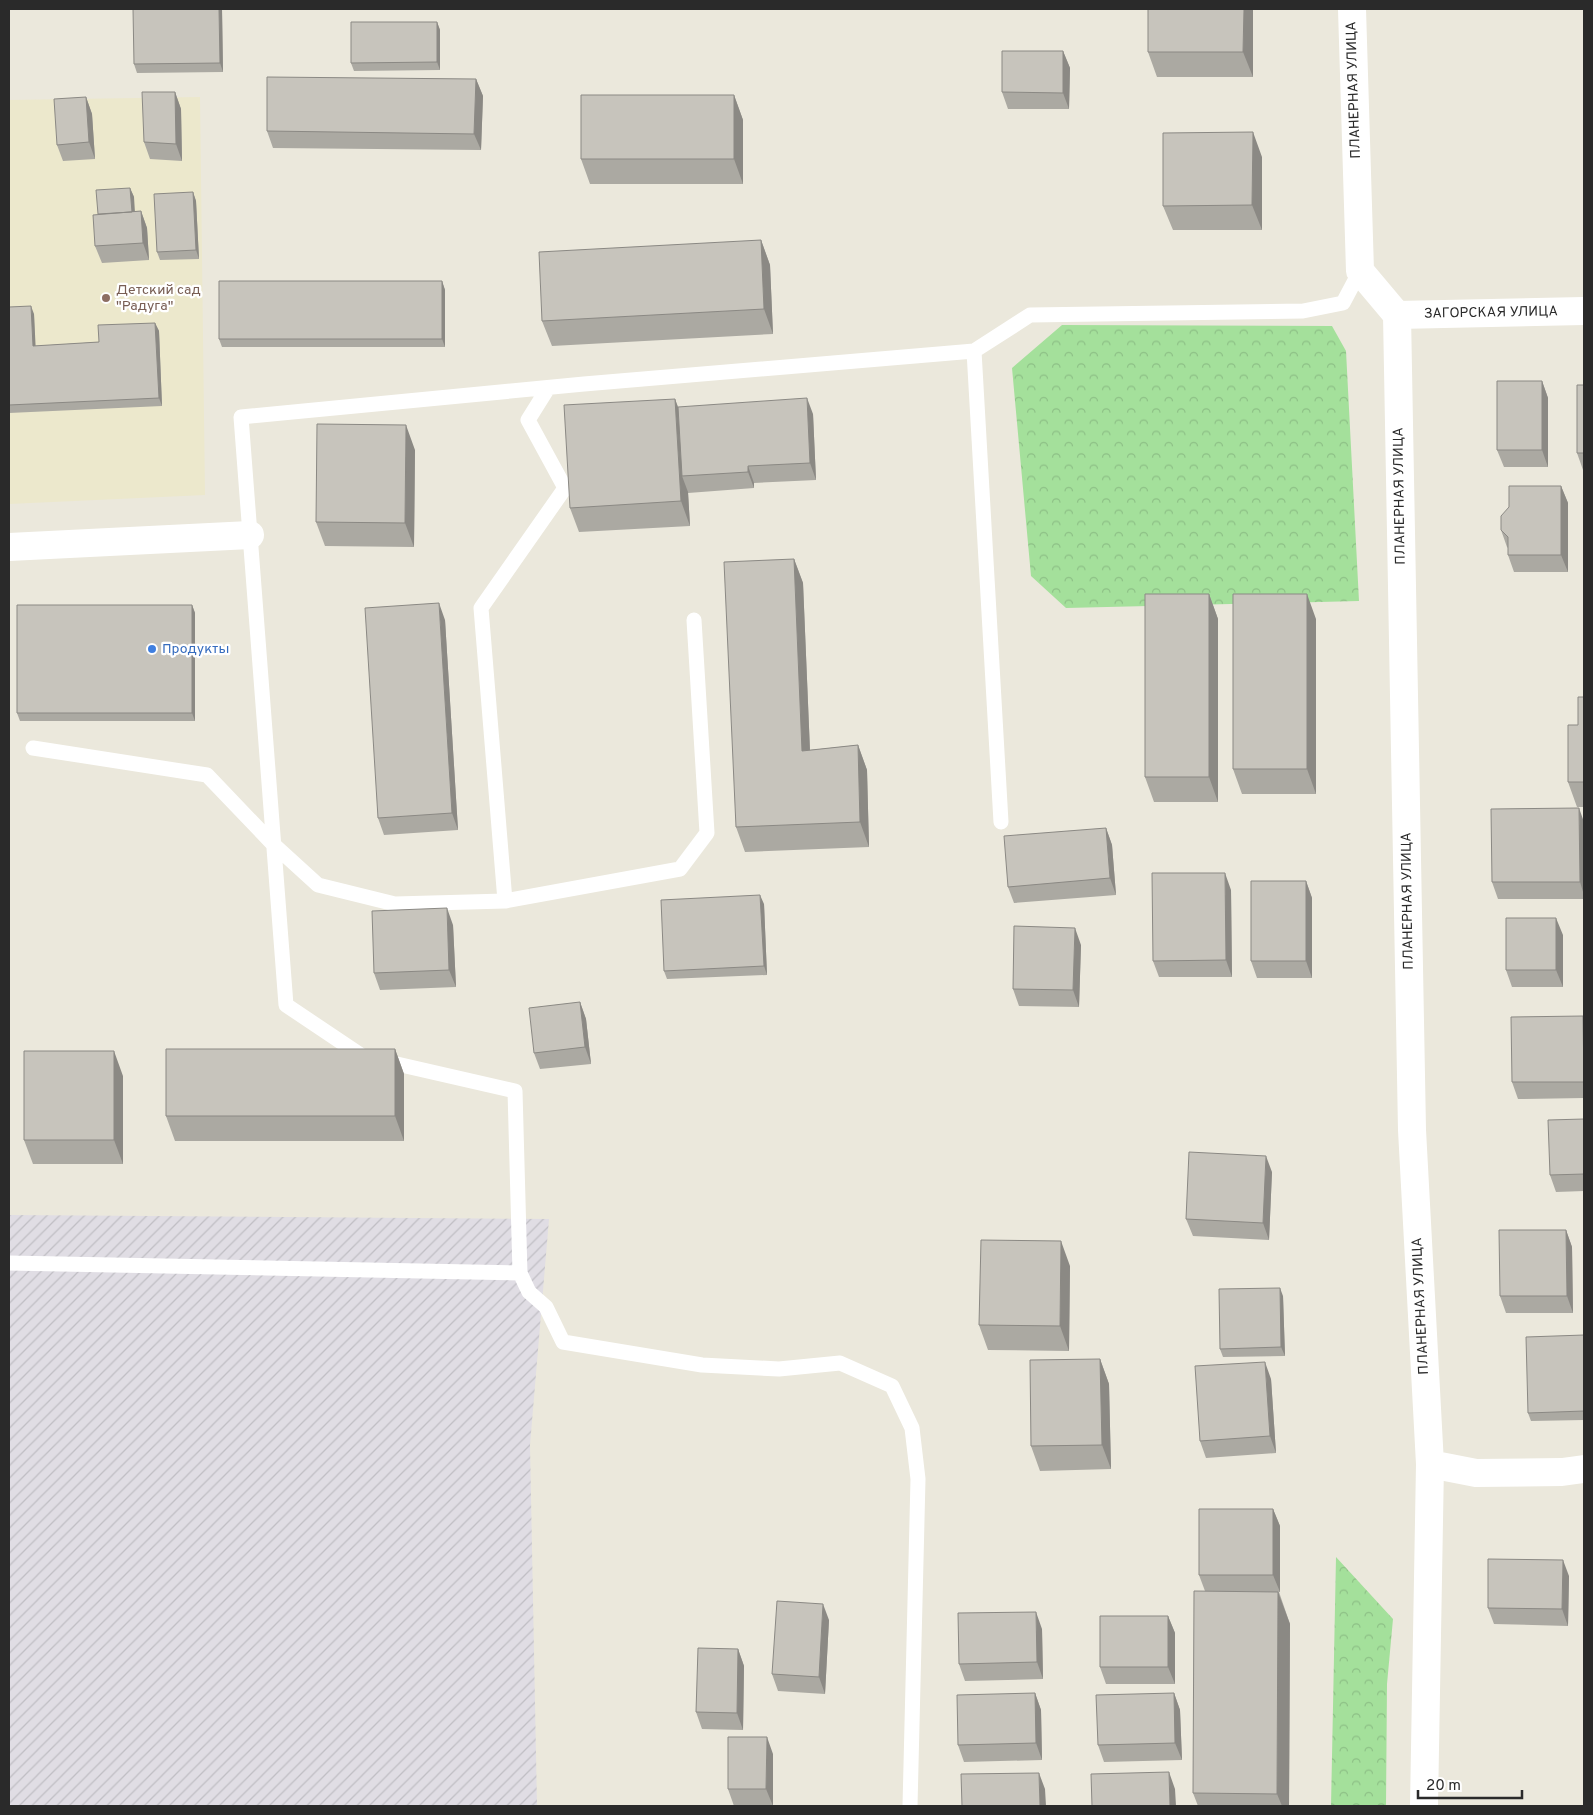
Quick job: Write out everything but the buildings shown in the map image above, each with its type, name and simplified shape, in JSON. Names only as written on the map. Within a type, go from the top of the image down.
[{"type":"street","name":"ПЛАНЕРНАЯ УЛИЦА","points":[[1352,9],[1360,271]]},
{"type":"street","points":[[1360,271],[1397,315]]},
{"type":"street","name":"ЗАГОРСКАЯ УЛИЦА","points":[[1397,315],[1584,311]]},
{"type":"street","name":"ПЛАНЕРНАЯ УЛИЦА","points":[[1397,315],[1412,1130],[1430,1464],[1424,1806]]},
{"type":"street","points":[[9,547],[250,535]]},
{"type":"street","points":[[1430,1464],[1476,1473],[1562,1472],[1584,1469]]},
{"type":"lane","points":[[910,1806],[918,1479],[912,1428],[892,1386],[840,1364],[779,1369],[702,1365],[563,1342],[546,1307],[529,1292],[520,1273],[515,1091],[362,1056],[286,1005],[241,417],[974,351],[1030,315],[1302,311],[1343,303],[1360,271]]},
{"type":"lane","points":[[974,351],[1001,822]]},
{"type":"lane","points":[[505,901],[480,608],[566,488],[528,420],[548,388]]},
{"type":"lane","points":[[33,748],[206,776],[273,844],[318,886],[395,904],[505,901],[680,869],[707,833],[694,620]]},
{"type":"lane","points":[[9,1263],[520,1273]]},
{"type":"shaded area","name":"Детский сад \"Радуга\"","points":[[200,97],[205,495],[9,504],[9,100]]},
{"type":"shaded area","points":[[9,1215],[549,1219],[530,1445],[537,1806],[9,1806]]},
{"type":"green space","points":[[1062,325],[1332,326],[1346,351],[1359,601],[1066,608],[1031,576],[1012,368]]},
{"type":"green space","points":[[1336,1557],[1393,1619],[1387,1684],[1386,1806],[1331,1806]]},
{"type":"place","name":"Детский сад \"Радуга\"","points":[[106,298]]},
{"type":"place","name":"Продукты","points":[[152,649]]}]
